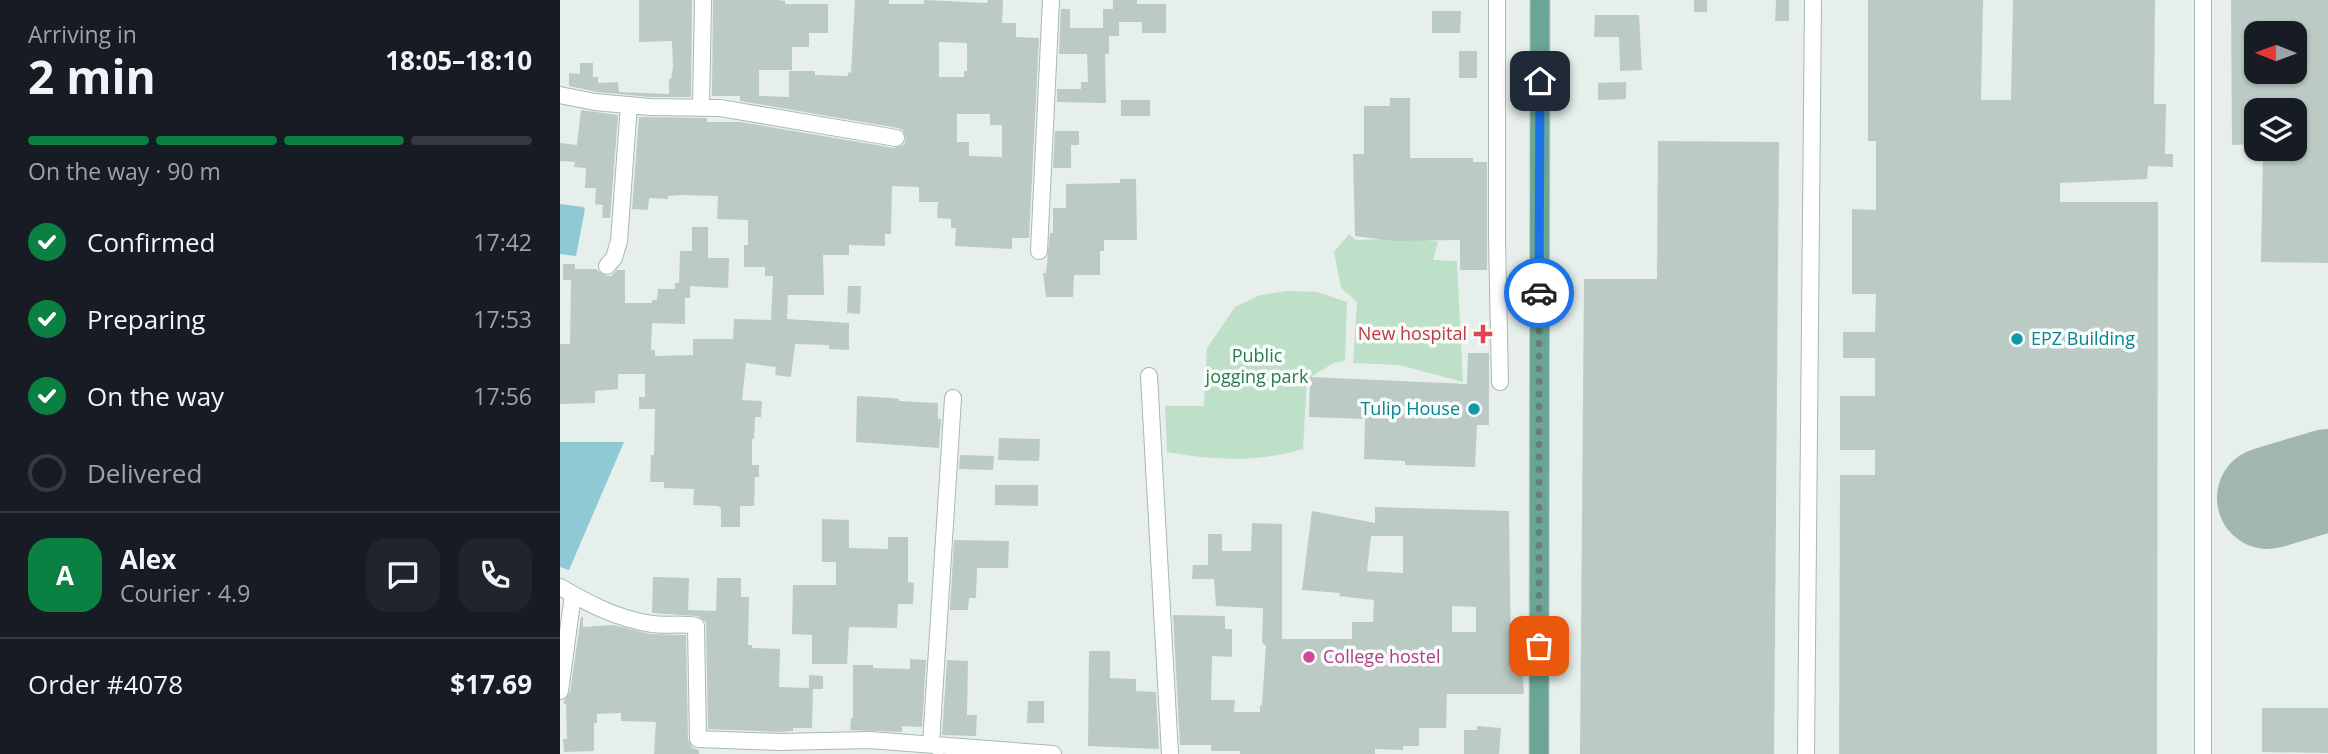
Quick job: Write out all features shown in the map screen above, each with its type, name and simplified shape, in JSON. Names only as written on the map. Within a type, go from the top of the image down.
[{"type":"main road","points":[[1539,754],[1540,0]]},
{"type":"street","points":[[701,107],[703,0]]},
{"type":"street","points":[[1039,251],[1051,0]]},
{"type":"street","points":[[1497,0],[1500,382]]},
{"type":"street","points":[[1805,754],[1813,0]]},
{"type":"street","points":[[2203,0],[2203,754]]},
{"type":"street","points":[[560,95],[629,105],[733,110],[896,138]]},
{"type":"street","points":[[607,266],[614,258],[619,242],[629,105]]},
{"type":"street","points":[[1149,376],[1170,754]]},
{"type":"street","points":[[937,749],[953,398]]},
{"type":"street","points":[[560,691],[566,591],[594,607],[621,617],[653,624],[696,626],[698,740],[869,740],[937,749],[1053,754]]},
{"type":"green space","points":[[1349,234],[1356,240],[1411,238],[1438,242],[1433,260],[1457,261],[1463,382],[1399,365],[1353,363],[1357,302],[1341,288],[1334,252]]},
{"type":"green space","name":"Public jogging park","points":[[1288,291],[1317,292],[1347,302],[1345,361],[1334,363],[1307,379],[1303,449],[1235,459],[1167,452],[1165,406],[1204,406],[1207,348],[1235,307],[1260,295]]},
{"type":"water","points":[[560,204],[585,209],[576,256],[560,254]]},
{"type":"water","points":[[560,442],[624,442],[569,570],[560,567]]},
{"type":"building","points":[[639,0],[692,0],[691,97],[651,97],[597,92],[569,86],[569,73],[580,74],[580,63],[593,63],[593,77],[598,77],[598,83],[618,82],[619,92],[669,94],[669,79],[673,67],[672,41],[639,42]]},
{"type":"building","points":[[713,0],[777,0],[785,1],[785,4],[828,4],[828,33],[809,33],[809,47],[792,47],[792,70],[759,70],[759,96],[789,97],[789,71],[815,71],[815,75],[848,76],[848,72],[851,73],[855,0],[924,4],[924,0],[987,3],[988,0],[1003,0],[1002,23],[1016,23],[1016,37],[1039,38],[1029,238],[1012,238],[1012,249],[955,246],[956,228],[951,228],[951,219],[937,218],[938,202],[919,202],[919,187],[892,186],[891,234],[885,234],[885,246],[849,245],[849,255],[823,255],[824,295],[788,295],[787,319],[849,323],[849,350],[829,349],[829,345],[795,344],[791,377],[775,375],[776,367],[746,363],[742,400],[762,401],[761,417],[755,417],[752,439],[752,465],[759,465],[759,477],[755,477],[754,506],[740,506],[740,527],[721,527],[721,508],[718,506],[693,505],[694,489],[664,488],[664,482],[650,482],[651,455],[654,455],[655,409],[639,409],[639,397],[645,397],[645,374],[618,374],[618,389],[595,391],[595,403],[560,404],[560,344],[570,344],[571,280],[563,280],[563,264],[575,264],[575,269],[596,269],[606,276],[611,276],[617,270],[625,270],[625,303],[652,303],[652,300],[657,300],[658,289],[675,289],[675,283],[679,283],[680,251],[692,251],[692,227],[708,227],[708,258],[729,258],[728,288],[690,286],[690,298],[685,298],[685,324],[652,323],[651,350],[655,350],[655,356],[693,355],[693,339],[733,339],[734,319],[771,320],[773,276],[765,276],[765,267],[744,267],[744,245],[748,245],[748,220],[717,219],[718,196],[649,198],[648,210],[632,209],[639,117],[707,118],[707,122],[740,122],[894,148],[904,145],[906,139],[903,130],[898,128],[740,101],[740,96],[712,96]],"holes":[[[939,42],[967,43],[967,71],[964,71],[964,77],[939,77]],[[957,114],[990,114],[990,125],[1002,125],[1002,157],[969,156],[969,142],[957,142]]]},
{"type":"building","points":[[1113,0],[1137,0],[1137,4],[1166,4],[1166,33],[1142,33],[1142,22],[1119,22],[1119,36],[1109,36],[1109,54],[1105,54],[1106,103],[1057,102],[1057,89],[1081,89],[1081,82],[1088,82],[1087,54],[1059,54],[1061,9],[1070,9],[1070,28],[1103,28],[1103,9],[1113,9]]},
{"type":"building","points":[[1694,0],[1707,0],[1707,12],[1694,12]]},
{"type":"building","points":[[1776,0],[1789,0],[1789,21],[1775,21]]},
{"type":"building","name":"EPZ Building","points":[[1868,0],[1983,0],[1981,100],[2011,100],[2013,0],[2155,0],[2154,104],[2166,104],[2165,154],[2173,154],[2173,167],[2148,166],[2147,179],[2060,183],[2060,202],[2158,202],[2157,754],[1839,754],[1840,475],[1875,475],[1875,450],[1840,450],[1840,396],[1875,396],[1875,358],[1843,358],[1843,332],[1875,332],[1876,294],[1852,294],[1852,209],[1876,210],[1876,141],[1868,141]]},
{"type":"building","points":[[2231,0],[2328,0],[2328,263],[2261,262],[2263,161],[2307,161],[2307,98],[2244,98],[2244,144],[2232,145]]},
{"type":"building","points":[[1432,11],[1461,11],[1460,33],[1432,33]]},
{"type":"building","points":[[1595,15],[1639,15],[1642,70],[1620,71],[1619,37],[1594,37]]},
{"type":"building","points":[[1459,51],[1477,51],[1477,78],[1459,78]]},
{"type":"building","points":[[1626,82],[1626,99],[1598,100],[1598,83]]},
{"type":"building","points":[[1390,98],[1410,98],[1410,158],[1473,158],[1473,162],[1487,162],[1487,270],[1460,270],[1460,240],[1394,241],[1355,236],[1353,154],[1364,154],[1364,106],[1390,106]]},
{"type":"building","points":[[1121,100],[1150,100],[1150,116],[1121,116]]},
{"type":"building","points":[[581,110],[618,115],[610,218],[602,218],[603,205],[595,204],[596,188],[585,188],[586,168],[574,167],[575,162],[560,161],[560,143],[577,145]]},
{"type":"building","points":[[1055,131],[1079,131],[1079,145],[1071,145],[1071,168],[1053,168]]},
{"type":"building","points":[[1658,141],[1779,142],[1774,754],[1580,754],[1584,279],[1657,279]]},
{"type":"building","points":[[1120,179],[1136,179],[1137,240],[1104,240],[1104,251],[1100,251],[1100,275],[1074,275],[1073,297],[1046,297],[1043,273],[1046,273],[1050,233],[1053,233],[1053,208],[1066,208],[1066,184],[1120,183]]},
{"type":"building","points":[[848,286],[861,286],[860,314],[847,313]]},
{"type":"building","points":[[1468,353],[1489,353],[1489,425],[1477,425],[1475,467],[1405,465],[1405,461],[1364,459],[1365,419],[1309,417],[1310,377],[1467,384]]},
{"type":"building","points":[[857,396],[938,403],[938,419],[941,419],[939,448],[856,442]]},
{"type":"building","points":[[999,438],[1040,439],[1039,461],[998,460]]},
{"type":"building","points":[[960,455],[994,456],[993,470],[959,469]]},
{"type":"building","points":[[995,485],[1038,485],[1038,506],[995,505]]},
{"type":"building","points":[[1375,507],[1509,511],[1511,663],[1522,664],[1524,694],[1447,694],[1446,728],[1419,728],[1419,746],[1403,746],[1403,750],[1375,749],[1375,754],[1240,754],[1240,751],[1211,751],[1211,745],[1180,745],[1173,615],[1225,616],[1225,629],[1232,629],[1232,657],[1212,656],[1211,700],[1235,700],[1234,712],[1260,712],[1262,705],[1266,645],[1262,641],[1263,608],[1216,606],[1214,579],[1192,579],[1193,565],[1208,565],[1208,534],[1222,534],[1222,551],[1251,551],[1252,523],[1282,524],[1282,639],[1352,639],[1352,622],[1373,622],[1374,600],[1339,596],[1340,593],[1302,590],[1312,511],[1375,523]],"holes":[[[1371,536],[1403,536],[1403,573],[1367,571]],[[1452,606],[1476,607],[1476,632],[1452,632]]]},
{"type":"building","points":[[822,519],[849,520],[849,548],[888,549],[888,537],[908,537],[908,582],[914,583],[913,604],[898,604],[897,628],[849,627],[847,664],[812,664],[812,635],[792,634],[793,585],[836,585],[836,562],[822,562]]},
{"type":"building","points":[[954,540],[1009,541],[1008,568],[977,568],[976,598],[969,598],[968,610],[950,610]]},
{"type":"building","points":[[653,577],[689,578],[688,610],[716,611],[717,578],[741,578],[741,597],[749,597],[748,645],[752,645],[752,648],[780,649],[779,687],[809,688],[809,675],[823,676],[823,689],[813,689],[812,728],[793,728],[793,731],[780,732],[708,729],[706,622],[698,616],[652,613]]},
{"type":"building","points":[[581,617],[583,627],[613,625],[650,634],[686,635],[688,739],[692,748],[699,750],[699,754],[654,754],[656,722],[621,721],[621,713],[597,714],[597,723],[594,723],[594,751],[564,752],[563,739],[567,739],[564,701],[570,692]]},
{"type":"building","points":[[1089,651],[1110,651],[1110,678],[1136,679],[1136,691],[1156,692],[1159,749],[1088,746]]},
{"type":"building","points":[[910,659],[926,660],[922,727],[902,726],[902,732],[850,730],[853,718],[853,665],[910,669]]},
{"type":"building","points":[[947,660],[968,661],[967,715],[977,715],[976,736],[942,735]]},
{"type":"building","points":[[1028,701],[1044,701],[1044,723],[1027,723]]},
{"type":"building","points":[[2262,708],[2328,708],[2328,753],[2262,752]]},
{"type":"building","points":[[1477,726],[1501,728],[1499,754],[1464,754],[1464,730],[1477,730]]},
{"type":"runway","points":[[2268,498],[2328,480]]},
{"type":"way so far","points":[[1539,293],[1539,646]]},
{"type":"place","name":"New hospital","points":[[1483,334]]},
{"type":"place","name":"EPZ Building","points":[[2017,339]]},
{"type":"place","name":"Tulip House","points":[[1474,409]]},
{"type":"place","name":"College hostel","points":[[1309,657]]},
{"type":"route","points":[[1539,293],[1540,81]]}]
